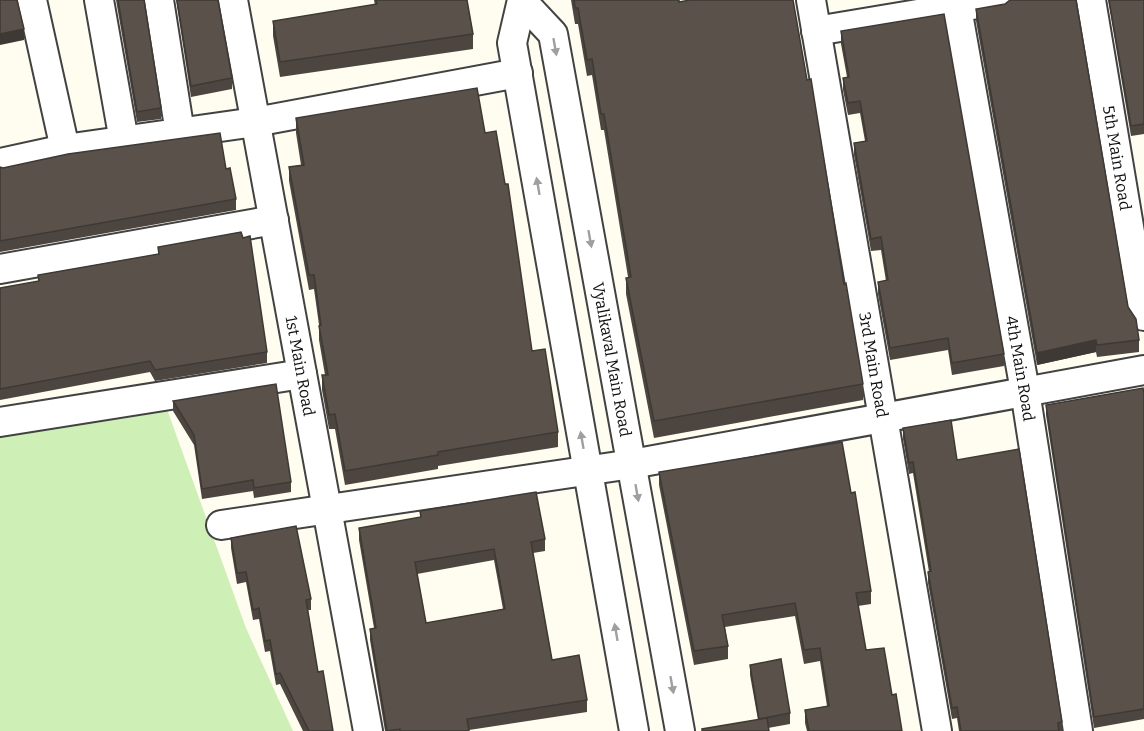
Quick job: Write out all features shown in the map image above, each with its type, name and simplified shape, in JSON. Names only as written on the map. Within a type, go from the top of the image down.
[{"type":"street","points":[[32,0],[65,149]]},
{"type":"street","points":[[99,0],[124,141]]},
{"type":"street","points":[[159,0],[180,133]]},
{"type":"street","name":"1st Main Road","points":[[233,0],[368,731]]},
{"type":"street","name":"3rd Main Road","points":[[811,0],[937,731]]},
{"type":"street","points":[[816,31],[1002,0]]},
{"type":"street","name":"5th Main Road","points":[[1091,0],[1144,316]]},
{"type":"street","name":"Vyalikaval Main Road","points":[[522,1],[512,43],[634,731]]},
{"type":"street","name":"Vyalikaval Main Road","points":[[522,1],[553,34],[680,731]]},
{"type":"street","name":"4th Main Road","points":[[957,8],[1025,391],[1078,731]]},
{"type":"street","points":[[0,163],[65,149],[255,122],[518,73]]},
{"type":"street","points":[[0,269],[274,220]]},
{"type":"street","points":[[221,525],[325,507],[632,464],[883,416],[1144,370]]},
{"type":"street","points":[[0,422],[302,374]]},
{"type":"green space","points":[[164,401],[246,628],[293,731],[0,731],[0,432]]},
{"type":"building","points":[[0,0],[17,0],[24,29],[0,34]]},
{"type":"building","points":[[118,0],[144,0],[161,108],[137,112]]},
{"type":"building","points":[[177,0],[218,0],[232,78],[191,86]]},
{"type":"building","points":[[376,0],[467,0],[473,34],[280,62],[273,21],[377,4]]},
{"type":"building","points":[[574,0],[679,0],[679,2],[690,0],[793,0],[807,80],[811,79],[844,284],[846,283],[863,384],[654,421],[626,278],[631,277],[604,114],[601,114],[592,59],[587,60],[578,8],[575,8]]},
{"type":"building","points":[[1010,0],[1076,0],[1128,307],[1136,319],[1139,340],[1097,345],[1096,340],[1037,353],[976,9],[1005,4]]},
{"type":"building","points":[[1109,0],[1144,0],[1144,124],[1131,126]]},
{"type":"building","points":[[944,14],[1004,354],[952,363],[948,338],[890,348],[878,282],[888,280],[881,237],[871,239],[854,143],[867,141],[860,101],[848,103],[843,78],[849,77],[841,31]]},
{"type":"building","points":[[477,88],[485,133],[496,131],[505,184],[508,184],[532,351],[545,349],[558,432],[438,452],[438,455],[345,471],[335,414],[329,415],[322,375],[328,375],[319,326],[321,325],[314,275],[309,275],[289,167],[304,165],[296,118]]},
{"type":"building","points":[[220,133],[226,169],[230,168],[236,199],[0,241],[0,167],[68,154]]},
{"type":"building","points":[[241,232],[243,238],[250,236],[267,352],[155,370],[150,361],[0,389],[0,288],[39,281],[38,275],[159,254],[158,247]]},
{"type":"building","points":[[276,384],[291,482],[254,488],[253,480],[202,489],[194,435],[173,401]]},
{"type":"building","points":[[1143,388],[1144,709],[1094,717],[1046,405]]},
{"type":"building","points":[[951,420],[957,460],[1019,449],[1062,722],[1058,723],[1059,731],[961,731],[957,707],[952,708],[928,572],[931,571],[913,462],[909,463],[903,428]]},
{"type":"building","points":[[842,442],[851,493],[855,492],[871,591],[856,593],[866,650],[884,648],[892,695],[896,694],[902,731],[809,731],[805,710],[829,706],[820,648],[804,650],[795,603],[722,615],[728,646],[694,651],[659,472]]},
{"type":"building","points":[[536,492],[545,539],[531,542],[552,660],[579,655],[587,700],[467,719],[469,731],[400,731],[400,729],[387,731],[370,629],[376,628],[359,528],[421,517],[420,511]],"holes":[[[494,549],[505,609],[426,623],[415,562]]]},
{"type":"building","points":[[296,526],[311,599],[306,600],[318,672],[323,671],[333,731],[309,731],[280,673],[276,674],[270,640],[265,641],[259,608],[253,610],[246,572],[237,573],[231,538]]},
{"type":"building","points":[[781,659],[790,713],[759,719],[750,665]]},
{"type":"building","points":[[767,718],[769,731],[702,731],[702,729]]}]
